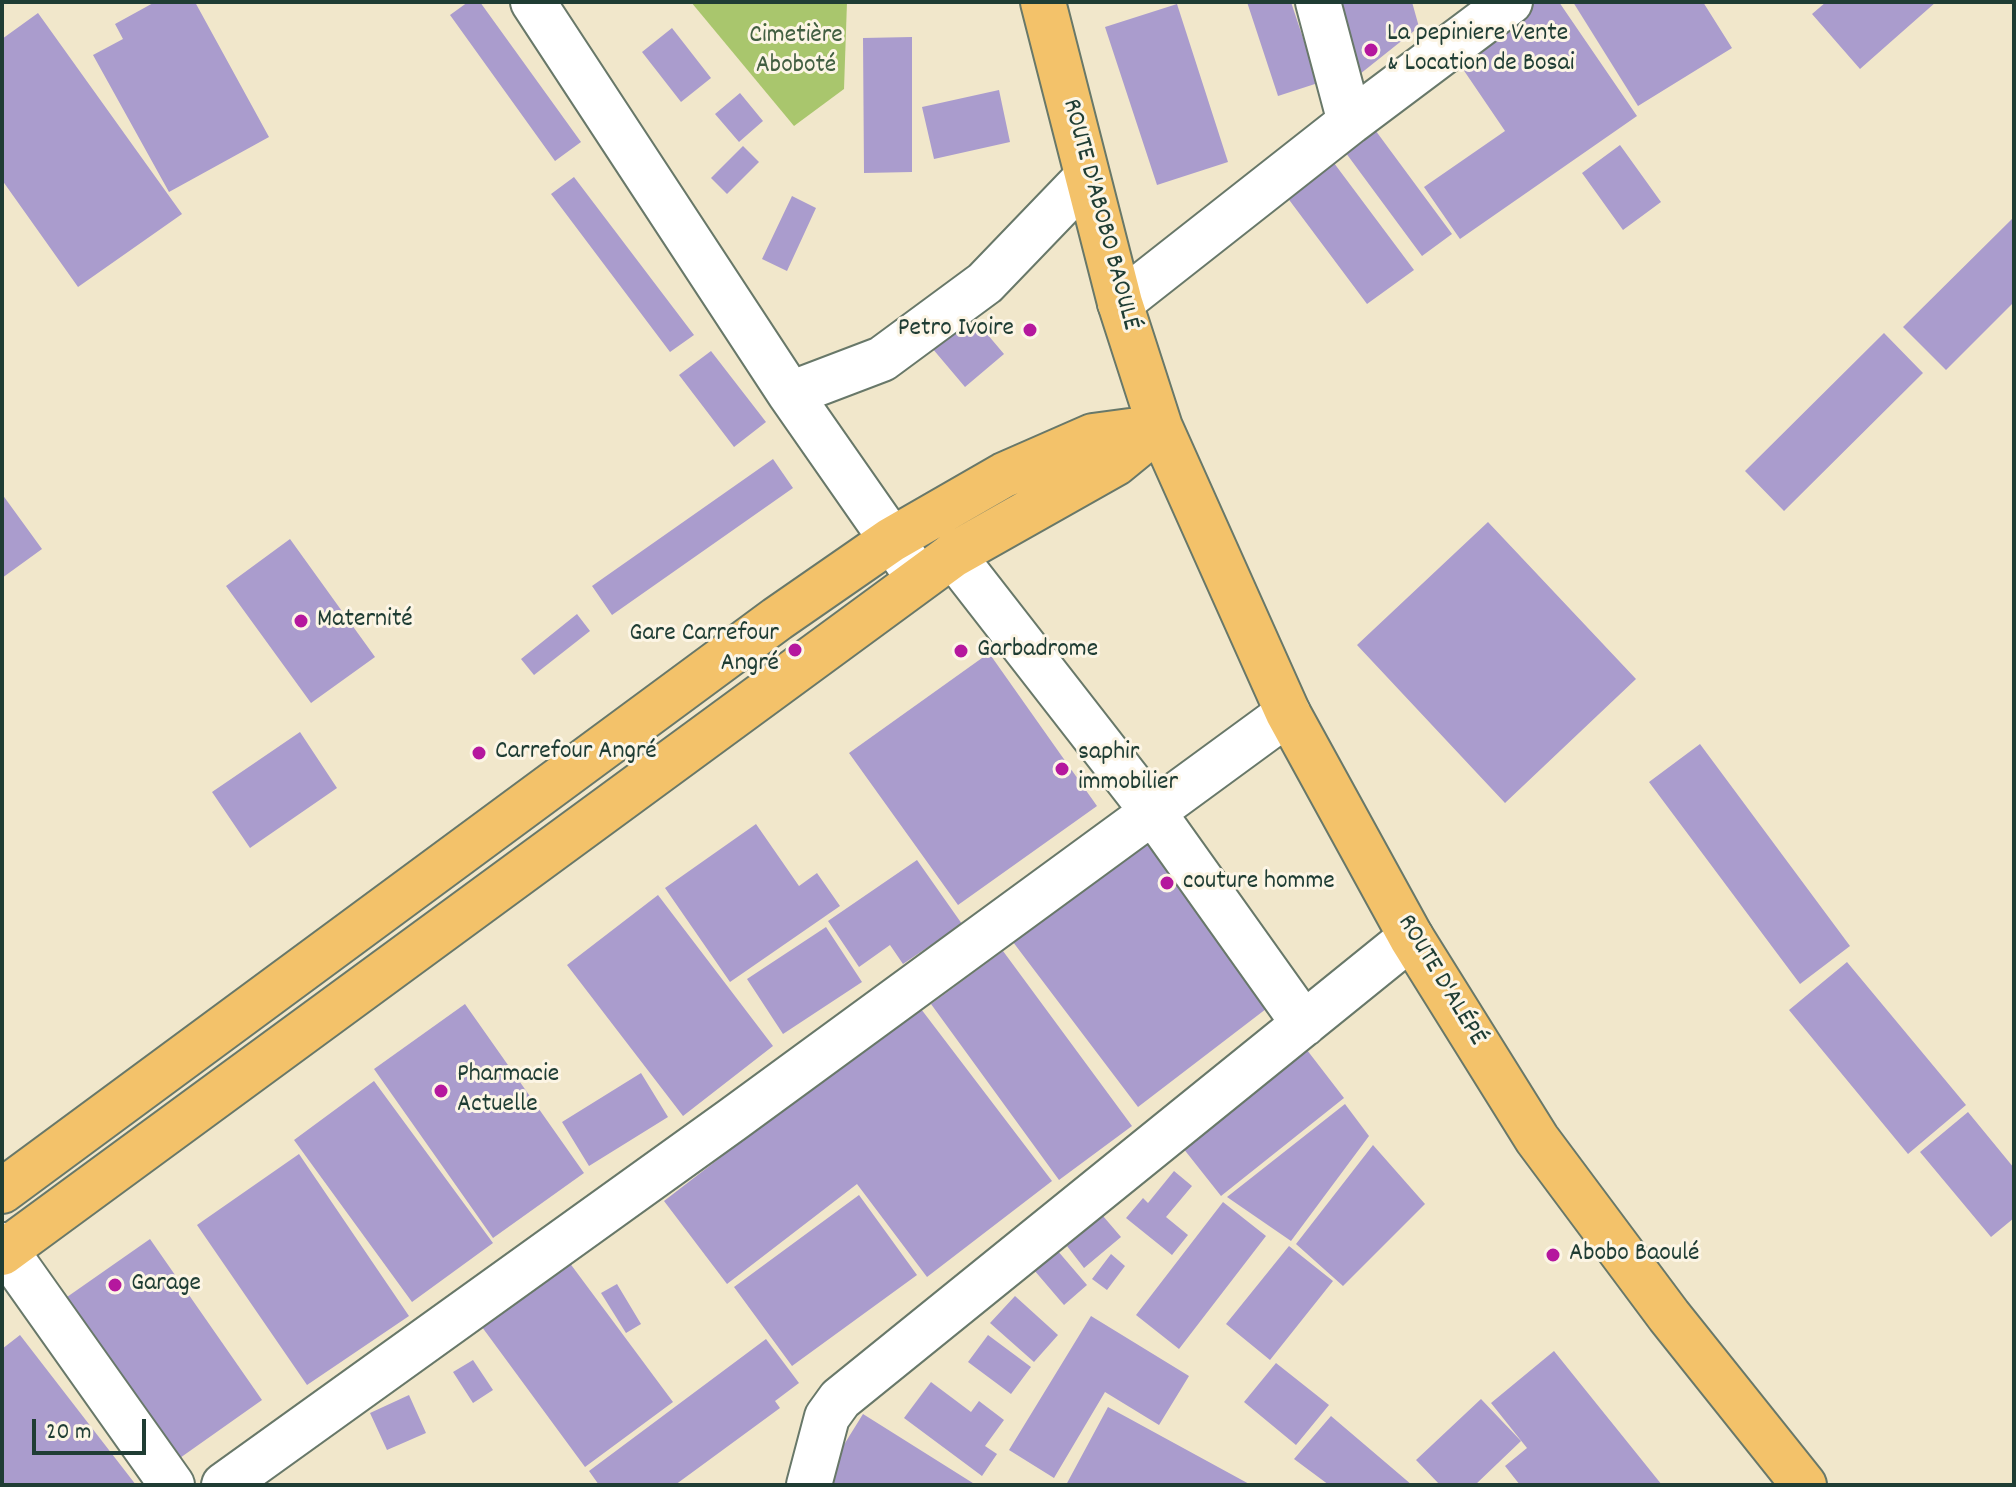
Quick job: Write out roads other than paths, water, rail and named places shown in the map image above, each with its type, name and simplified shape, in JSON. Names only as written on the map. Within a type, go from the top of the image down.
[{"type":"main road","name":"ROUTE D'ABOBO BAOULÉ","points":[[1043,2],[1120,303],[1160,427]]},
{"type":"main road","points":[[2,1191],[777,619],[891,540],[1004,475],[1093,436],[1160,427]]},
{"type":"main road","points":[[3,1249],[936,567],[1116,463],[1160,427]]},
{"type":"main road","name":"ROUTE D'ALÉPÉ","points":[[1160,427],[1288,713],[1411,937],[1537,1139],[1669,1316],[1804,1485]]},
{"type":"street","points":[[533,2],[790,394],[891,540],[936,567],[1153,812],[1304,1024]]},
{"type":"street","points":[[1318,2],[1350,122]]},
{"type":"street","points":[[1120,303],[1350,122],[1510,2]]},
{"type":"street","points":[[790,394],[882,359],[985,283],[1087,177]]},
{"type":"street","points":[[224,1485],[1288,713]]},
{"type":"street","points":[[809,1485],[827,1417],[840,1399],[1411,937]]},
{"type":"street","points":[[3,1249],[172,1485]]},
{"type":"place","name":"La pepiniere Vente & Location de Bosai","points":[[1371,50]]},
{"type":"place","name":"Petro Ivoire","points":[[1030,330]]},
{"type":"place","name":"Maternité","points":[[301,621]]},
{"type":"place","name":"Gare Carrefour Angré","points":[[795,650]]},
{"type":"place","name":"Garbadrome","points":[[961,651]]},
{"type":"place","name":"Carrefour Angré","points":[[479,753]]},
{"type":"place","name":"saphir immobilier","points":[[1062,769]]},
{"type":"place","name":"couture homme","points":[[1167,883]]},
{"type":"place","name":"Pharmacie Actuelle","points":[[441,1091]]},
{"type":"place","name":"Abobo Baoulé","points":[[1553,1255]]},
{"type":"place","name":"Garage","points":[[115,1285]]},
{"type":"park label","name":"Cimetière Aboboté","points":[[796,52]]}]
